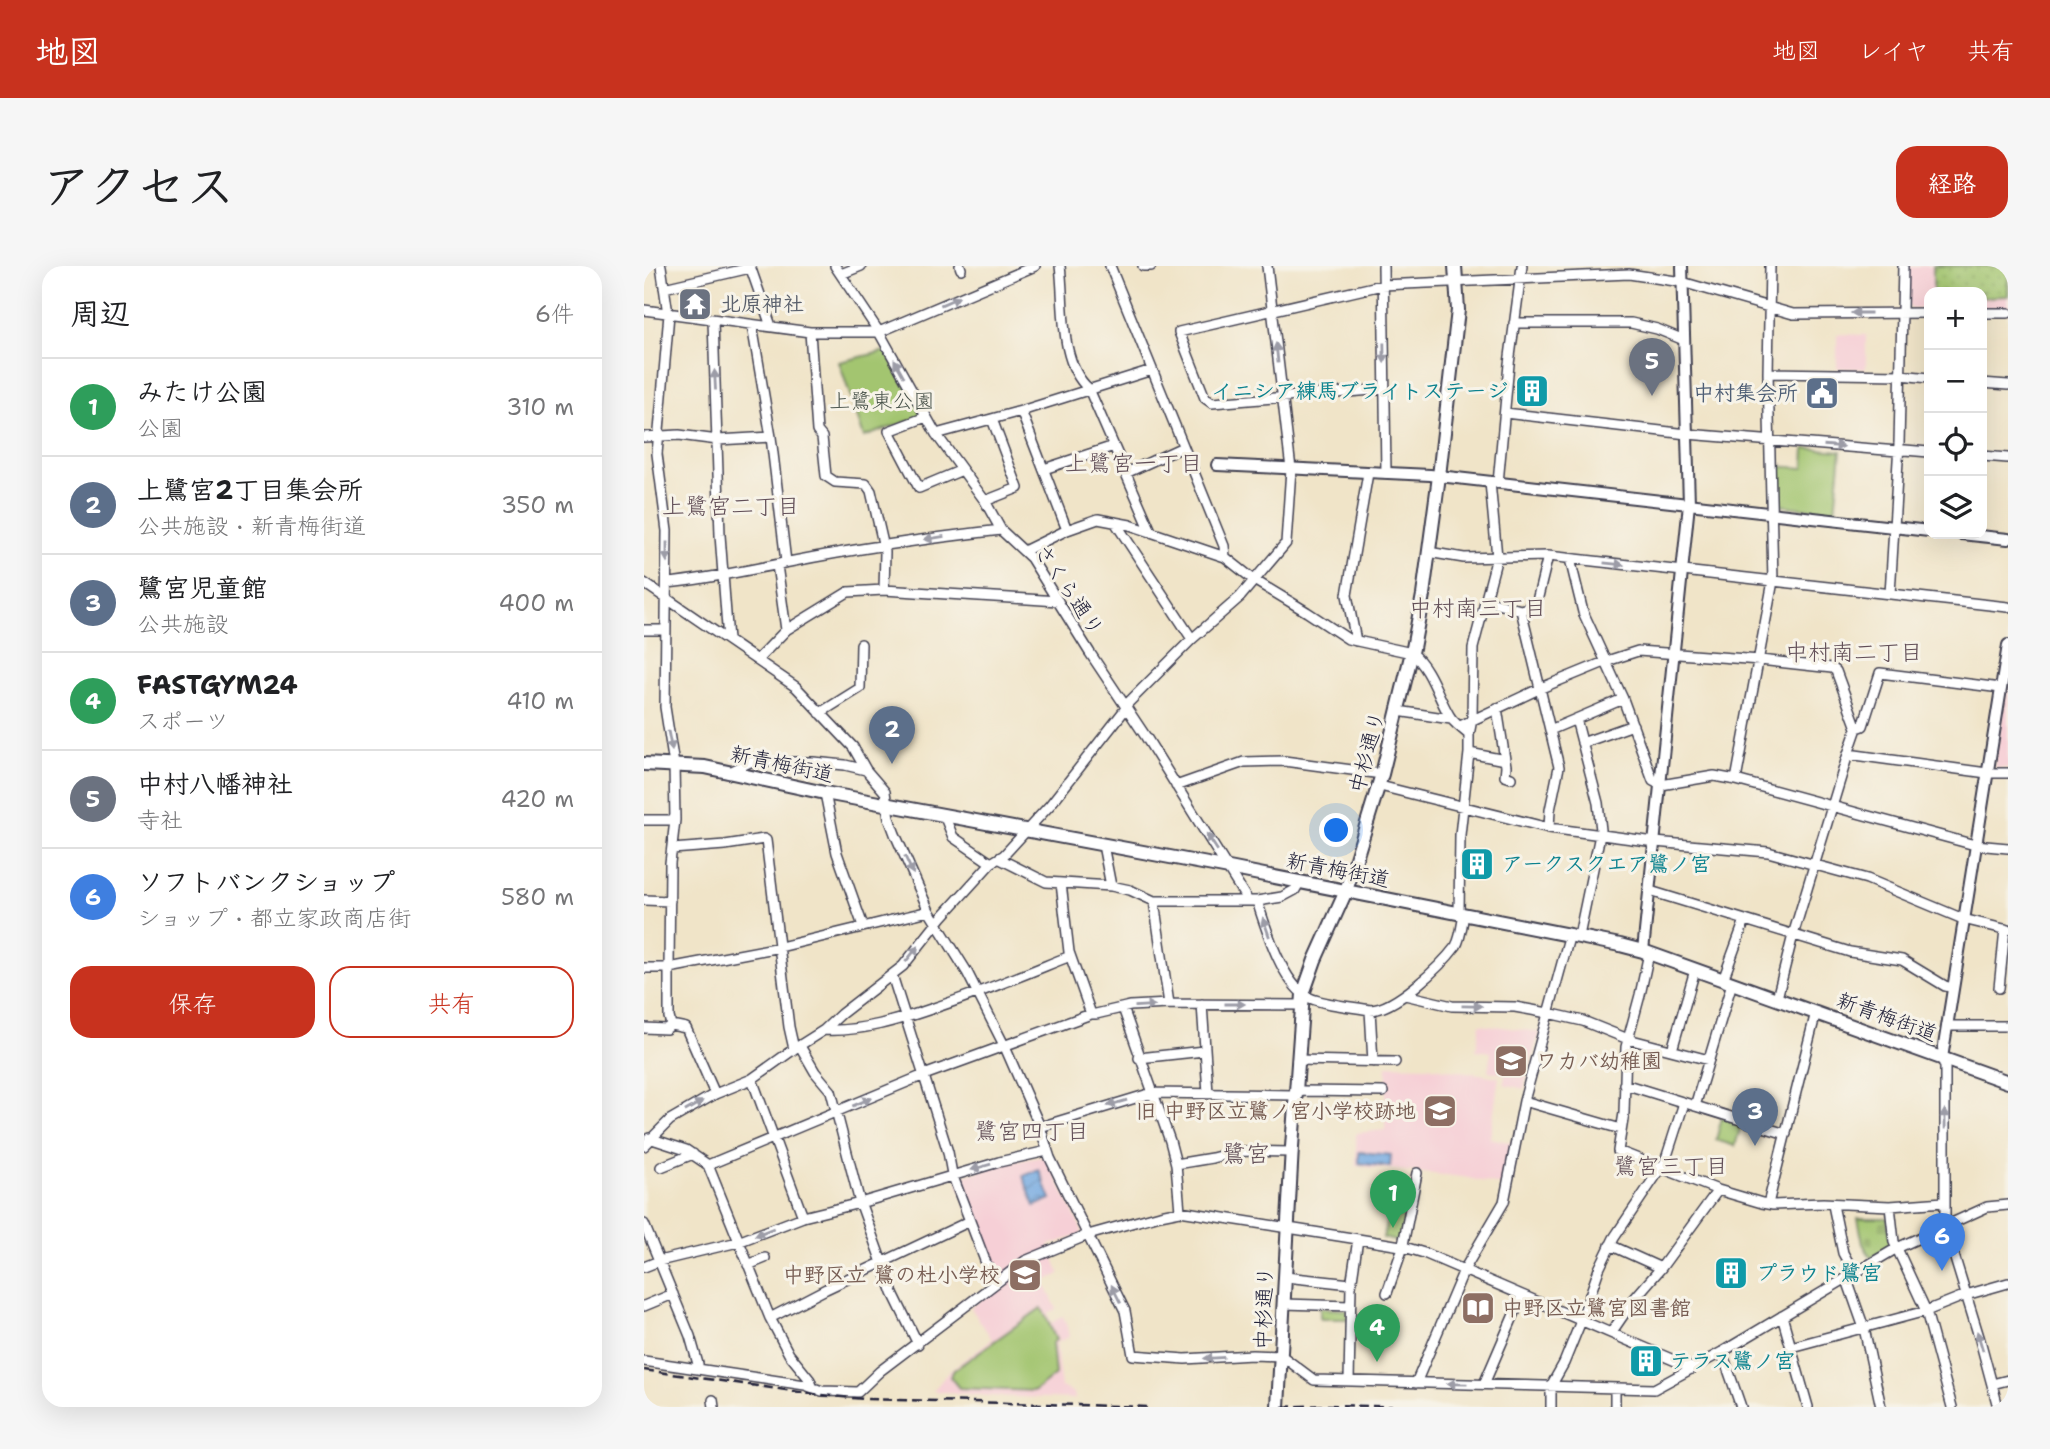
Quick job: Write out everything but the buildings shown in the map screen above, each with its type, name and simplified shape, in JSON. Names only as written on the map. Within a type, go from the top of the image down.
[{"type":"main road","name":"中杉通り","points":[[1278,1407],[1302,999],[1315,960],[1346,891],[1382,774],[1412,653],[1439,477],[1458,310],[1454,266]]},
{"type":"main road","name":"新青梅街道","points":[[644,764],[705,767],[944,816],[1575,935],[1646,952],[2008,1082]]},
{"type":"street","points":[[661,266],[669,314],[657,454],[667,531],[665,706],[674,765],[675,820],[668,968],[671,1025]]},
{"type":"street","points":[[838,270],[861,266]]},
{"type":"street","points":[[644,310],[810,332],[879,332],[1034,266]]},
{"type":"street","points":[[1059,266],[1061,303],[1069,353],[1076,370],[1089,389],[1151,531]]},
{"type":"street","points":[[1110,266],[1224,546],[1225,557]]},
{"type":"street","points":[[1143,266],[1151,266]]},
{"type":"street","points":[[644,1146],[648,1138],[670,1120],[715,1094],[752,1079],[824,1030],[903,966],[937,924],[1050,805],[1127,706],[1192,639],[1240,597],[1286,543],[1291,469],[1268,266]]},
{"type":"street","points":[[1383,266],[1386,473]]},
{"type":"street","points":[[708,1165],[924,1076],[1091,1014],[1169,1004],[1308,998],[1380,1010],[1405,995],[1458,944],[1462,913],[1459,849],[1472,719],[1473,648],[1497,557],[1494,482],[1522,266]]},
{"type":"street","points":[[1682,266],[1689,504],[1646,952],[1628,1039],[1619,1150],[1718,1190],[1768,1204],[1890,1206],[1944,1202]]},
{"type":"street","points":[[1736,780],[1773,581],[1768,373],[1770,266]]},
{"type":"street","points":[[1890,594],[1895,527],[1903,266]]},
{"type":"street","points":[[664,288],[750,267],[771,326]]},
{"type":"street","name":"さくら通り","points":[[838,270],[879,332],[936,434],[985,501],[1001,530],[1031,558],[1252,901],[1284,970],[1302,999]]},
{"type":"street","points":[[1385,389],[1208,402],[1179,332],[1382,285],[1629,274],[1682,282],[1794,314],[1924,313]]},
{"type":"street","points":[[1987,313],[2008,313]]},
{"type":"street","points":[[713,320],[720,535],[729,640]]},
{"type":"street","points":[[1514,323],[1631,323],[1657,329],[1684,340]]},
{"type":"street","points":[[752,325],[771,437],[786,630]]},
{"type":"street","points":[[810,332],[817,430],[822,437],[826,476],[835,482],[866,484],[871,491],[884,547],[884,590]]},
{"type":"street","points":[[936,434],[1153,370]]},
{"type":"street","points":[[1768,373],[1924,377]]},
{"type":"street","points":[[1987,383],[2008,385]]},
{"type":"street","points":[[1021,411],[1067,530]]},
{"type":"street","points":[[1505,413],[1770,441],[1924,452]]},
{"type":"street","points":[[926,417],[889,431],[919,488],[962,470]]},
{"type":"street","points":[[985,501],[1018,488],[992,419]]},
{"type":"street","points":[[644,437],[679,435],[718,440],[771,437]]},
{"type":"street","points":[[1044,469],[1114,446]]},
{"type":"street","points":[[1126,472],[1183,447]]},
{"type":"street","points":[[1987,456],[2008,458]]},
{"type":"street","points":[[1217,465],[1386,473],[1494,482],[1924,530]]},
{"type":"street","points":[[1356,640],[1347,595],[1368,473]]},
{"type":"street","points":[[1024,551],[1067,530],[1098,519],[1151,531],[1225,557],[1254,580],[1348,639],[1412,653],[1427,672],[1451,719],[1469,735]]},
{"type":"street","points":[[1115,523],[1192,639]]},
{"type":"street","points":[[667,583],[1001,530]]},
{"type":"street","points":[[1987,537],[2008,539]]},
{"type":"street","points":[[1428,552],[1464,558],[1548,556],[2008,607]]},
{"type":"street","points":[[1486,601],[1521,610],[1536,605],[1548,556]]},
{"type":"street","points":[[1570,559],[1583,612],[1623,698],[1653,781],[1661,785],[1714,776],[1736,780],[1975,845],[2008,848]]},
{"type":"street","points":[[644,583],[796,687],[853,747],[866,770],[885,792],[895,835],[929,911],[979,993],[1005,1046],[1040,1127],[1047,1151],[1125,1311],[1133,1355],[1185,1359],[1282,1356],[1314,1380],[1654,1389],[1722,1352],[1897,1248],[1987,1207],[2008,1205]]},
{"type":"street","points":[[757,660],[786,630],[848,592],[884,590],[1058,601]]},
{"type":"street","points":[[1521,610],[1559,767],[1549,828]]},
{"type":"street","points":[[644,630],[665,629]]},
{"type":"street","points":[[820,713],[860,688],[860,644]]},
{"type":"street","points":[[1998,1407],[1944,1226],[1946,1134],[1945,1067],[1942,1058],[2008,645]]},
{"type":"street","points":[[1460,726],[1541,688],[1638,651],[1760,660],[1832,668],[1836,671],[1857,729],[1831,806],[1777,998]]},
{"type":"street","points":[[1857,729],[1863,726],[1880,673],[2001,688]]},
{"type":"street","points":[[1550,730],[1623,698]]},
{"type":"street","points":[[1497,708],[1505,776],[1511,778]]},
{"type":"street","points":[[1398,711],[1451,719]]},
{"type":"street","points":[[1416,1383],[1464,1270],[1504,1202],[1524,1101],[1548,1013],[1575,935],[1601,835],[1598,803],[1576,719]]},
{"type":"street","points":[[1582,743],[1633,725]]},
{"type":"street","points":[[1469,753],[1505,760]]},
{"type":"street","points":[[1848,754],[1987,773],[2008,773]]},
{"type":"street","points":[[1176,786],[1244,762],[1284,761],[1382,774]]},
{"type":"street","points":[[728,773],[750,762],[813,762],[866,770]]},
{"type":"street","points":[[1384,788],[1549,828],[1655,842],[1768,852],[1867,879],[1963,919],[2006,930],[1999,988]]},
{"type":"street","points":[[825,793],[837,853],[863,926]]},
{"type":"street","points":[[944,816],[953,837],[995,861],[1040,881],[1111,886],[1130,890],[1154,901],[1252,901],[1282,897],[1295,890],[1299,883]]},
{"type":"street","points":[[644,820],[675,820]]},
{"type":"street","points":[[672,849],[764,839],[789,1027],[797,1047],[831,1091],[860,1203],[893,1293],[918,1344]]},
{"type":"street","points":[[1103,845],[1111,886]]},
{"type":"street","points":[[1061,883],[1070,956],[1091,1014]]},
{"type":"street","points":[[1650,891],[1850,952],[1902,960],[1953,988]]},
{"type":"street","points":[[644,900],[670,901]]},
{"type":"street","points":[[1154,901],[1169,1004]]},
{"type":"street","points":[[644,968],[668,968],[780,947],[929,911]]},
{"type":"street","points":[[1695,1106],[1745,920]]},
{"type":"street","points":[[824,1030],[841,1031],[906,1017],[979,993],[1070,956]]},
{"type":"street","points":[[1672,1050],[1695,970]]},
{"type":"street","points":[[891,975],[948,1152],[952,1174],[993,1284]]},
{"type":"street","points":[[1405,995],[1452,1006],[1515,1007],[1548,1013],[1583,1021],[1628,1039],[1709,1060]]},
{"type":"street","points":[[1202,1004],[1208,1093]]},
{"type":"street","points":[[1123,1008],[1170,1142],[1176,1164],[1180,1211]]},
{"type":"street","points":[[1370,1010],[1373,1062]]},
{"type":"street","points":[[1768,1204],[1816,1012]]},
{"type":"street","points":[[644,1028],[666,1029],[671,1025],[686,1028],[715,1094]]},
{"type":"street","points":[[1947,1026],[2008,1026]]},
{"type":"street","points":[[1139,1058],[1204,1051]]},
{"type":"street","points":[[1297,1060],[1395,1062]]},
{"type":"street","points":[[752,1079],[803,1216]]},
{"type":"street","points":[[1624,1084],[1786,1134]]},
{"type":"street","points":[[1040,1127],[1152,1093],[1295,1096],[1302,1091],[1383,1091]]},
{"type":"street","points":[[1524,1101],[1621,1129]]},
{"type":"street","points":[[1551,1407],[1551,1386],[1564,1363],[1599,1269],[1610,1245],[1665,1162],[1684,1103]]},
{"type":"street","points":[[648,1138],[693,1154],[708,1165],[770,1318],[789,1354],[810,1380],[812,1387]]},
{"type":"street","points":[[644,1267],[738,1242],[803,1216],[860,1203],[952,1174],[1047,1151]]},
{"type":"street","points":[[1176,1164],[1239,1151],[1291,1152]]},
{"type":"street","points":[[661,1167],[693,1154]]},
{"type":"street","points":[[1387,1293],[1402,1250],[1417,1173]]},
{"type":"street","points":[[1611,1333],[1718,1190]]},
{"type":"street","points":[[1833,1205],[1881,1407]]},
{"type":"street","points":[[1890,1206],[1892,1233],[1926,1311],[1952,1407]]},
{"type":"street","points":[[644,1361],[812,1387],[822,1391],[858,1392],[880,1371],[1025,1261],[1088,1235],[1160,1214],[1180,1211],[1401,1246],[1424,1253],[1692,1368]]},
{"type":"street","points":[[770,1318],[970,1221]]},
{"type":"street","points":[[644,1224],[690,1336],[698,1368]]},
{"type":"street","points":[[1349,1381],[1351,1284],[1358,1239]]},
{"type":"street","points":[[1610,1245],[1661,1268]]},
{"type":"street","points":[[748,1265],[765,1258]]},
{"type":"street","points":[[1285,1277],[1351,1284]]},
{"type":"street","points":[[1791,1347],[1926,1311],[1966,1295],[2008,1283]]},
{"type":"street","points":[[644,1306],[673,1294]]},
{"type":"street","points":[[1484,1384],[1522,1296]]},
{"type":"street","points":[[1284,1304],[1350,1306]]},
{"type":"street","points":[[1782,1316],[1808,1407]]},
{"type":"street","points":[[1722,1352],[1741,1407]]},
{"type":"street","points":[[1992,1384],[2008,1380]]},
{"type":"street","points":[[1615,1388],[1615,1407]]},
{"type":"shaded area","points":[[1907,266],[2008,266],[2008,308],[1987,309],[1987,287],[1924,287],[1924,309],[1912,309],[1907,304]]},
{"type":"shaded area","points":[[1837,334],[1866,335],[1866,369],[1837,368]]},
{"type":"shaded area","points":[[2008,680],[2008,768],[1996,768],[1994,766]]},
{"type":"shaded area","name":"ワカバ幼稚園","points":[[1480,1024],[1539,1032],[1524,1089],[1504,1084],[1505,1074],[1488,1071],[1491,1052],[1476,1050]]},
{"type":"shaded area","name":"旧 中野区立鷺ノ宮小学校跡地","points":[[1387,1065],[1426,1066],[1499,1077],[1490,1138],[1513,1143],[1504,1186],[1463,1177],[1356,1166],[1356,1133],[1385,1130]]},
{"type":"shaded area","name":"中野区立 鷺の杜小学校","points":[[1046,1156],[1082,1230],[1081,1235],[1049,1245],[1060,1274],[1044,1282],[1057,1309],[1048,1313],[1051,1323],[1063,1316],[1067,1327],[1069,1337],[1056,1343],[1058,1363],[1061,1387],[1074,1393],[1075,1399],[933,1391],[950,1370],[992,1339],[971,1308],[999,1285],[958,1184],[959,1178],[1001,1164]]},
{"type":"green space","points":[[1933,266],[2008,266],[2008,296],[1987,297],[1987,287],[1933,287]]},
{"type":"green space","name":"上鷺東公園","points":[[886,351],[923,416],[864,437],[839,362]]},
{"type":"green space","points":[[1805,448],[1841,451],[1835,512],[1778,505],[1775,502],[1774,466],[1804,468]]},
{"type":"green space","points":[[1722,1117],[1742,1123],[1735,1146],[1716,1140]]},
{"type":"green space","points":[[1388,1214],[1404,1218],[1399,1242],[1383,1238]]},
{"type":"green space","points":[[1858,1218],[1887,1218],[1891,1247],[1871,1258],[1863,1244]]},
{"type":"green space","points":[[1041,1308],[1056,1340],[1052,1343],[1055,1375],[1035,1391],[959,1388],[950,1377],[954,1370]]},
{"type":"green space","points":[[1320,1308],[1347,1310],[1347,1319],[1320,1319]]},
{"type":"water","points":[[1359,1152],[1391,1155],[1390,1167],[1359,1163]]},
{"type":"water","points":[[1039,1170],[1051,1199],[1035,1206],[1023,1176]]},
{"type":"railway","points":[[644,1370],[864,1399],[1151,1407]]},
{"type":"railway","points":[[1282,1407],[1419,1407]]},
{"type":"place","name":"北原神社","points":[[695,304]]},
{"type":"place","name":"イニシア練馬ブライトステージ","points":[[1532,391]]},
{"type":"place","name":"中村集会所","points":[[1822,393]]},
{"type":"place","name":"中村八幡神社","points":[[1652,396]]},
{"type":"place","name":"上鷺宮2丁目集会所","points":[[892,764]]},
{"type":"place","name":"アークスクエア鷺ノ宮","points":[[1477,864]]},
{"type":"place","name":"ワカバ幼稚園","points":[[1511,1061]]},
{"type":"place","name":"旧 中野区立鷺ノ宮小学校跡地","points":[[1440,1111]]},
{"type":"place","name":"鷺宮児童館","points":[[1755,1146]]},
{"type":"place","name":"みたけ公園","points":[[1393,1228]]},
{"type":"place","name":"ソフトバンクショップ","points":[[1942,1271]]},
{"type":"place","name":"プラウド鷺宮","points":[[1731,1273]]},
{"type":"place","name":"中野区立 鷺の杜小学校","points":[[1025,1275]]},
{"type":"place","name":"中野区立鷺宮図書館","points":[[1478,1308]]},
{"type":"place","name":"テラス鷺ノ宮","points":[[1646,1361]]},
{"type":"place","name":"FASTGYM24","points":[[1377,1362]]},
{"type":"district","name":"上鷺宮一丁目","points":[[1134,463]]},
{"type":"district","name":"上鷺宮二丁目","points":[[731,506]]},
{"type":"district","name":"中村南三丁目","points":[[1478,608]]},
{"type":"district","name":"中村南二丁目","points":[[1854,652]]},
{"type":"district","name":"鷺宮四丁目","points":[[1032,1131]]},
{"type":"district","name":"鷺宮","points":[[1246,1154]]},
{"type":"district","name":"鷺宮三丁目","points":[[1671,1166]]}]
